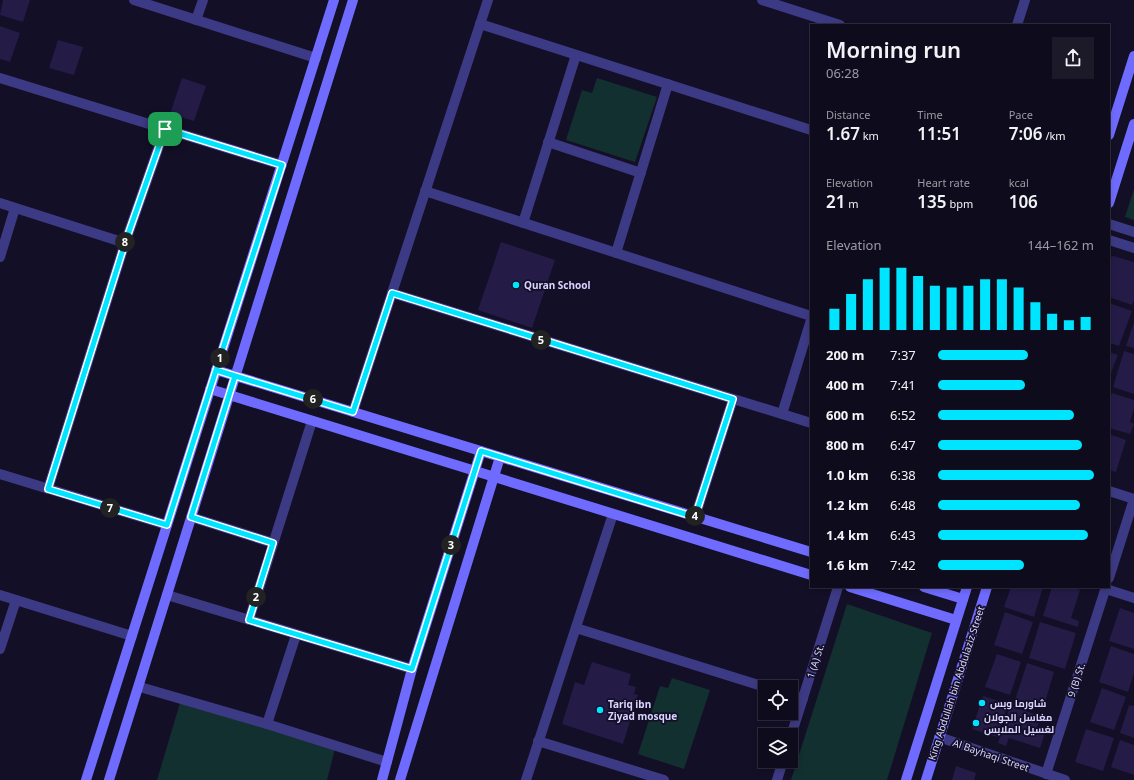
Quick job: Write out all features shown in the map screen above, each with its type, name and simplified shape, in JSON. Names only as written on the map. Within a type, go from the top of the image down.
[{"type":"main road","points":[[86,780],[334,0]]},
{"type":"main road","points":[[109,780],[140,687],[191,517],[353,0]]},
{"type":"main road","points":[[1110,132],[1134,56]]},
{"type":"main road","points":[[1110,200],[1134,124]]},
{"type":"main road","points":[[216,370],[810,552]]},
{"type":"main road","points":[[210,389],[810,575]]},
{"type":"main road","points":[[382,780],[412,669],[481,451]]},
{"type":"main road","points":[[400,780],[500,457]]},
{"type":"main road","points":[[853,588],[956,620]]},
{"type":"main road","points":[[927,588],[963,599]]},
{"type":"main road","name":"King Abdullah bin Abdulaziz Street","points":[[906,780],[967,588]]},
{"type":"main road","name":"King Abdullah bin Abdulaziz Street","points":[[926,780],[987,588]]},
{"type":"street","points":[[134,0],[316,58]]},
{"type":"street","points":[[196,20],[203,0]]},
{"type":"street","points":[[353,412],[488,0]]},
{"type":"street","points":[[762,0],[837,24]]},
{"type":"street","points":[[1017,24],[1025,0]]},
{"type":"street","points":[[480,24],[810,130]]},
{"type":"street","points":[[523,223],[576,55]]},
{"type":"street","points":[[0,78],[282,165]]},
{"type":"street","points":[[616,253],[668,84]]},
{"type":"street","points":[[48,489],[125,243],[165,129]]},
{"type":"street","points":[[548,142],[641,173]]},
{"type":"street","points":[[425,191],[810,316]]},
{"type":"street","points":[[0,203],[125,243]]},
{"type":"street","points":[[0,257],[15,208]]},
{"type":"street","points":[[1110,224],[1134,232]]},
{"type":"street","points":[[1110,240],[1134,248]]},
{"type":"street","points":[[392,293],[810,424]]},
{"type":"street","points":[[782,414],[810,323]]},
{"type":"street","points":[[695,517],[733,399]]},
{"type":"street","points":[[249,620],[312,420]]},
{"type":"street","points":[[0,474],[167,525]]},
{"type":"street","points":[[1110,491],[1134,499],[1110,575]]},
{"type":"street","points":[[526,780],[613,514]]},
{"type":"street","points":[[191,517],[273,543]]},
{"type":"street","name":"1 (A) St.","points":[[794,728],[838,588]]},
{"type":"street","points":[[1106,588],[1134,598]]},
{"type":"street","name":"9 (B) St.","points":[[1046,774],[1106,588]]},
{"type":"street","points":[[0,595],[132,636]]},
{"type":"street","points":[[167,595],[412,669]]},
{"type":"street","points":[[0,649],[16,600]]},
{"type":"street","points":[[576,628],[758,685]]},
{"type":"street","points":[[267,724],[296,635]]},
{"type":"street","points":[[140,687],[267,724],[387,762]]},
{"type":"street","points":[[798,697],[803,699]]},
{"type":"street","name":"Al Bayhaqi Street","points":[[940,737],[1065,780]]},
{"type":"street","points":[[538,740],[664,780]]},
{"type":"street","points":[[777,780],[781,768]]},
{"type":"green space","points":[[597,78],[657,97],[635,162],[566,140],[582,90],[592,93]]},
{"type":"green space","points":[[1134,189],[1134,220],[1125,217]]},
{"type":"green space","points":[[847,604],[932,633],[887,780],[791,780],[795,768],[798,768],[798,758]]},
{"type":"green space","points":[[672,678],[710,690],[684,769],[638,754],[660,686],[668,688]]},
{"type":"green space","points":[[180,703],[335,749],[327,780],[157,780]]},
{"type":"building","points":[[3,0],[30,0],[23,22],[0,15]]},
{"type":"building","points":[[0,26],[20,33],[10,62],[0,59]]},
{"type":"building","points":[[58,40],[83,47],[74,75],[49,68]]},
{"type":"building","points":[[182,78],[206,86],[194,121],[170,114]]},
{"type":"building","name":"Quran School","points":[[501,242],[555,260],[532,328],[478,310]]},
{"type":"building","points":[[1113,256],[1134,262],[1134,300],[1132,305],[1110,297],[1110,258]]},
{"type":"building","points":[[1110,303],[1132,311],[1119,346],[1110,343]]},
{"type":"building","points":[[1134,322],[1134,348],[1126,346]]},
{"type":"building","points":[[1124,351],[1134,354],[1134,394],[1113,387]]},
{"type":"building","points":[[1110,352],[1118,355],[1110,375]]},
{"type":"building","points":[[1112,393],[1134,400],[1134,408],[1130,422],[1134,424],[1130,434],[1110,428],[1110,399]]},
{"type":"building","points":[[1110,434],[1126,440],[1116,472],[1110,470]]},
{"type":"building","points":[[1011,588],[1043,588],[1034,617],[1004,607]]},
{"type":"building","points":[[1052,588],[1073,588],[1080,590],[1071,618],[1079,621],[1078,627],[1043,616]]},
{"type":"building","points":[[1120,608],[1134,613],[1134,649],[1109,641]]},
{"type":"building","points":[[1005,612],[1033,622],[1022,654],[994,645]]},
{"type":"building","points":[[1040,622],[1076,633],[1065,669],[1029,658]]},
{"type":"building","points":[[1111,646],[1134,654],[1134,673],[1128,692],[1099,682]]},
{"type":"building","points":[[997,654],[1021,662],[1010,695],[985,687]]},
{"type":"building","name":"Tariq ibn Ziyad mosque","points":[[592,662],[631,674],[628,685],[636,687],[634,694],[638,695],[623,744],[562,724],[575,682],[584,685]]},
{"type":"building","points":[[1027,663],[1054,672],[1043,709],[1015,700]]},
{"type":"building","points":[[1102,688],[1126,697],[1114,730],[1090,722]]},
{"type":"building","points":[[983,696],[1008,704],[997,737],[972,729]]},
{"type":"building","points":[[1129,705],[1134,706],[1134,738],[1120,733]]},
{"type":"building","points":[[1010,706],[1041,716],[1036,730],[1045,733],[1040,748],[1009,738],[1006,746],[998,743]]},
{"type":"building","points":[[1086,729],[1114,738],[1103,771],[1075,762]]},
{"type":"building","points":[[1120,740],[1134,745],[1134,775],[1111,767]]},
{"type":"building","points":[[956,766],[976,773],[974,780],[952,780]]},
{"type":"place","name":"Quran School","points":[[516,285]]},
{"type":"place","name":"شاورما وبس","points":[[982,703]]},
{"type":"place","name":"Tariq ibn Ziyad mosque","points":[[600,710]]},
{"type":"place","name":"مغاسل الجولان لغسيل الملابس","points":[[976,723]]},
{"type":"route","points":[[165,129],[125,243],[48,489],[167,525],[216,370],[353,412],[392,293],[733,399],[695,517],[481,451],[412,669],[249,620],[273,543],[191,517],[235,376],[216,370],[282,165],[165,129]]}]
